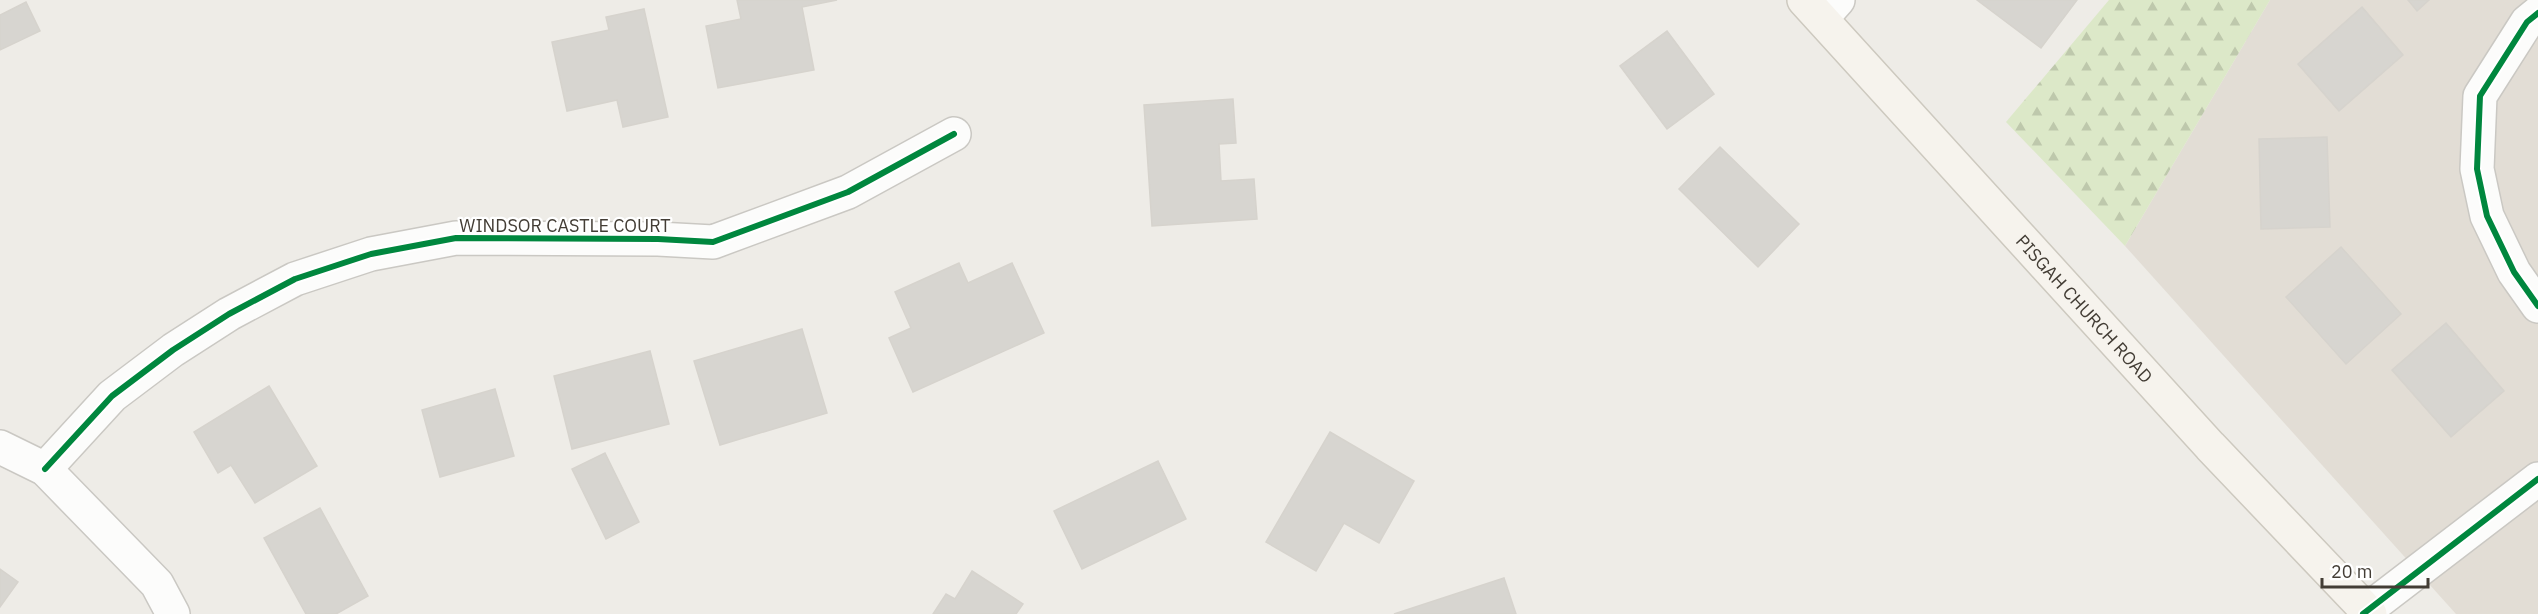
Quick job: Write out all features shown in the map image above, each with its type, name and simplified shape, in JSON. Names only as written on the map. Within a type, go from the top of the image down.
[{"type":"main road","name":"PISGAH CHURCH ROAD","points":[[1821,6],[2210,446],[2367,613]]},
{"type":"street","points":[[2538,14],[2527,22],[2480,96],[2477,169],[2487,216],[2514,272],[2538,306]]},
{"type":"street","name":"WINDSOR CASTLE COURT","points":[[45,470],[112,396],[172,350],[229,314],[295,279],[371,254],[456,238],[658,239],[713,242],[848,192],[954,134]]},
{"type":"street","points":[[0,447],[45,470],[157,584],[173,614]]},
{"type":"street","points":[[2367,613],[2538,479]]},
{"type":"shaded area","points":[[2270,0],[2538,0],[2538,614],[2456,614],[2125,246]]},
{"type":"green space","points":[[2109,0],[2270,0],[2125,246],[2006,122]]},
{"type":"building","points":[[737,0],[837,0],[802,7],[814,70],[718,88],[706,26],[741,19]]},
{"type":"building","points":[[1977,0],[2077,0],[2041,48]]},
{"type":"building","points":[[2408,0],[2429,0],[2417,11]]},
{"type":"building","points":[[26,2],[40,31],[0,50],[0,15]]},
{"type":"building","points":[[2362,7],[2403,55],[2339,111],[2298,64]]},
{"type":"building","points":[[644,9],[668,117],[623,127],[617,100],[567,111],[552,42],[609,30],[606,17]]},
{"type":"building","points":[[1667,31],[1714,94],[1667,129],[1620,66]]},
{"type":"building","points":[[1233,99],[1236,143],[1219,144],[1221,181],[1254,179],[1257,219],[1152,226],[1144,105]]},
{"type":"building","points":[[2327,137],[2330,227],[2261,229],[2259,139]]},
{"type":"building","points":[[1720,147],[1799,224],[1758,267],[1679,189]]},
{"type":"building","points":[[2341,247],[2401,314],[2346,364],[2286,297]]},
{"type":"building","points":[[959,263],[968,283],[1012,263],[1044,333],[913,392],[889,338],[911,328],[895,292]]},
{"type":"building","points":[[2446,323],[2504,391],[2451,437],[2392,370]]},
{"type":"building","points":[[802,329],[827,413],[720,445],[694,361]]},
{"type":"building","points":[[650,351],[669,424],[572,449],[554,376]]},
{"type":"building","points":[[269,386],[317,466],[255,503],[231,465],[218,473],[194,432]]},
{"type":"building","points":[[495,389],[514,456],[440,477],[422,410]]},
{"type":"building","points":[[1330,432],[1414,481],[1379,543],[1344,523],[1316,571],[1266,542]]},
{"type":"building","points":[[605,453],[639,522],[606,539],[572,469]]},
{"type":"building","points":[[1158,461],[1186,519],[1082,569],[1054,511]]},
{"type":"building","points":[[320,508],[368,596],[336,614],[306,614],[264,538]]},
{"type":"building","points":[[0,569],[18,582],[0,607]]},
{"type":"building","points":[[972,571],[1023,604],[1016,614],[933,614],[946,594],[955,599]]},
{"type":"building","points":[[1504,578],[1516,614],[1394,614]]},
{"type":"cycle path","points":[[2538,13],[2527,22],[2480,96],[2477,169],[2487,216],[2514,272],[2538,306]]},
{"type":"cycle path","points":[[45,469],[112,396],[173,350],[229,314],[295,279],[371,254],[456,238],[658,239],[713,242],[848,192],[954,134]]},
{"type":"cycle path","points":[[2363,614],[2538,479]]}]
